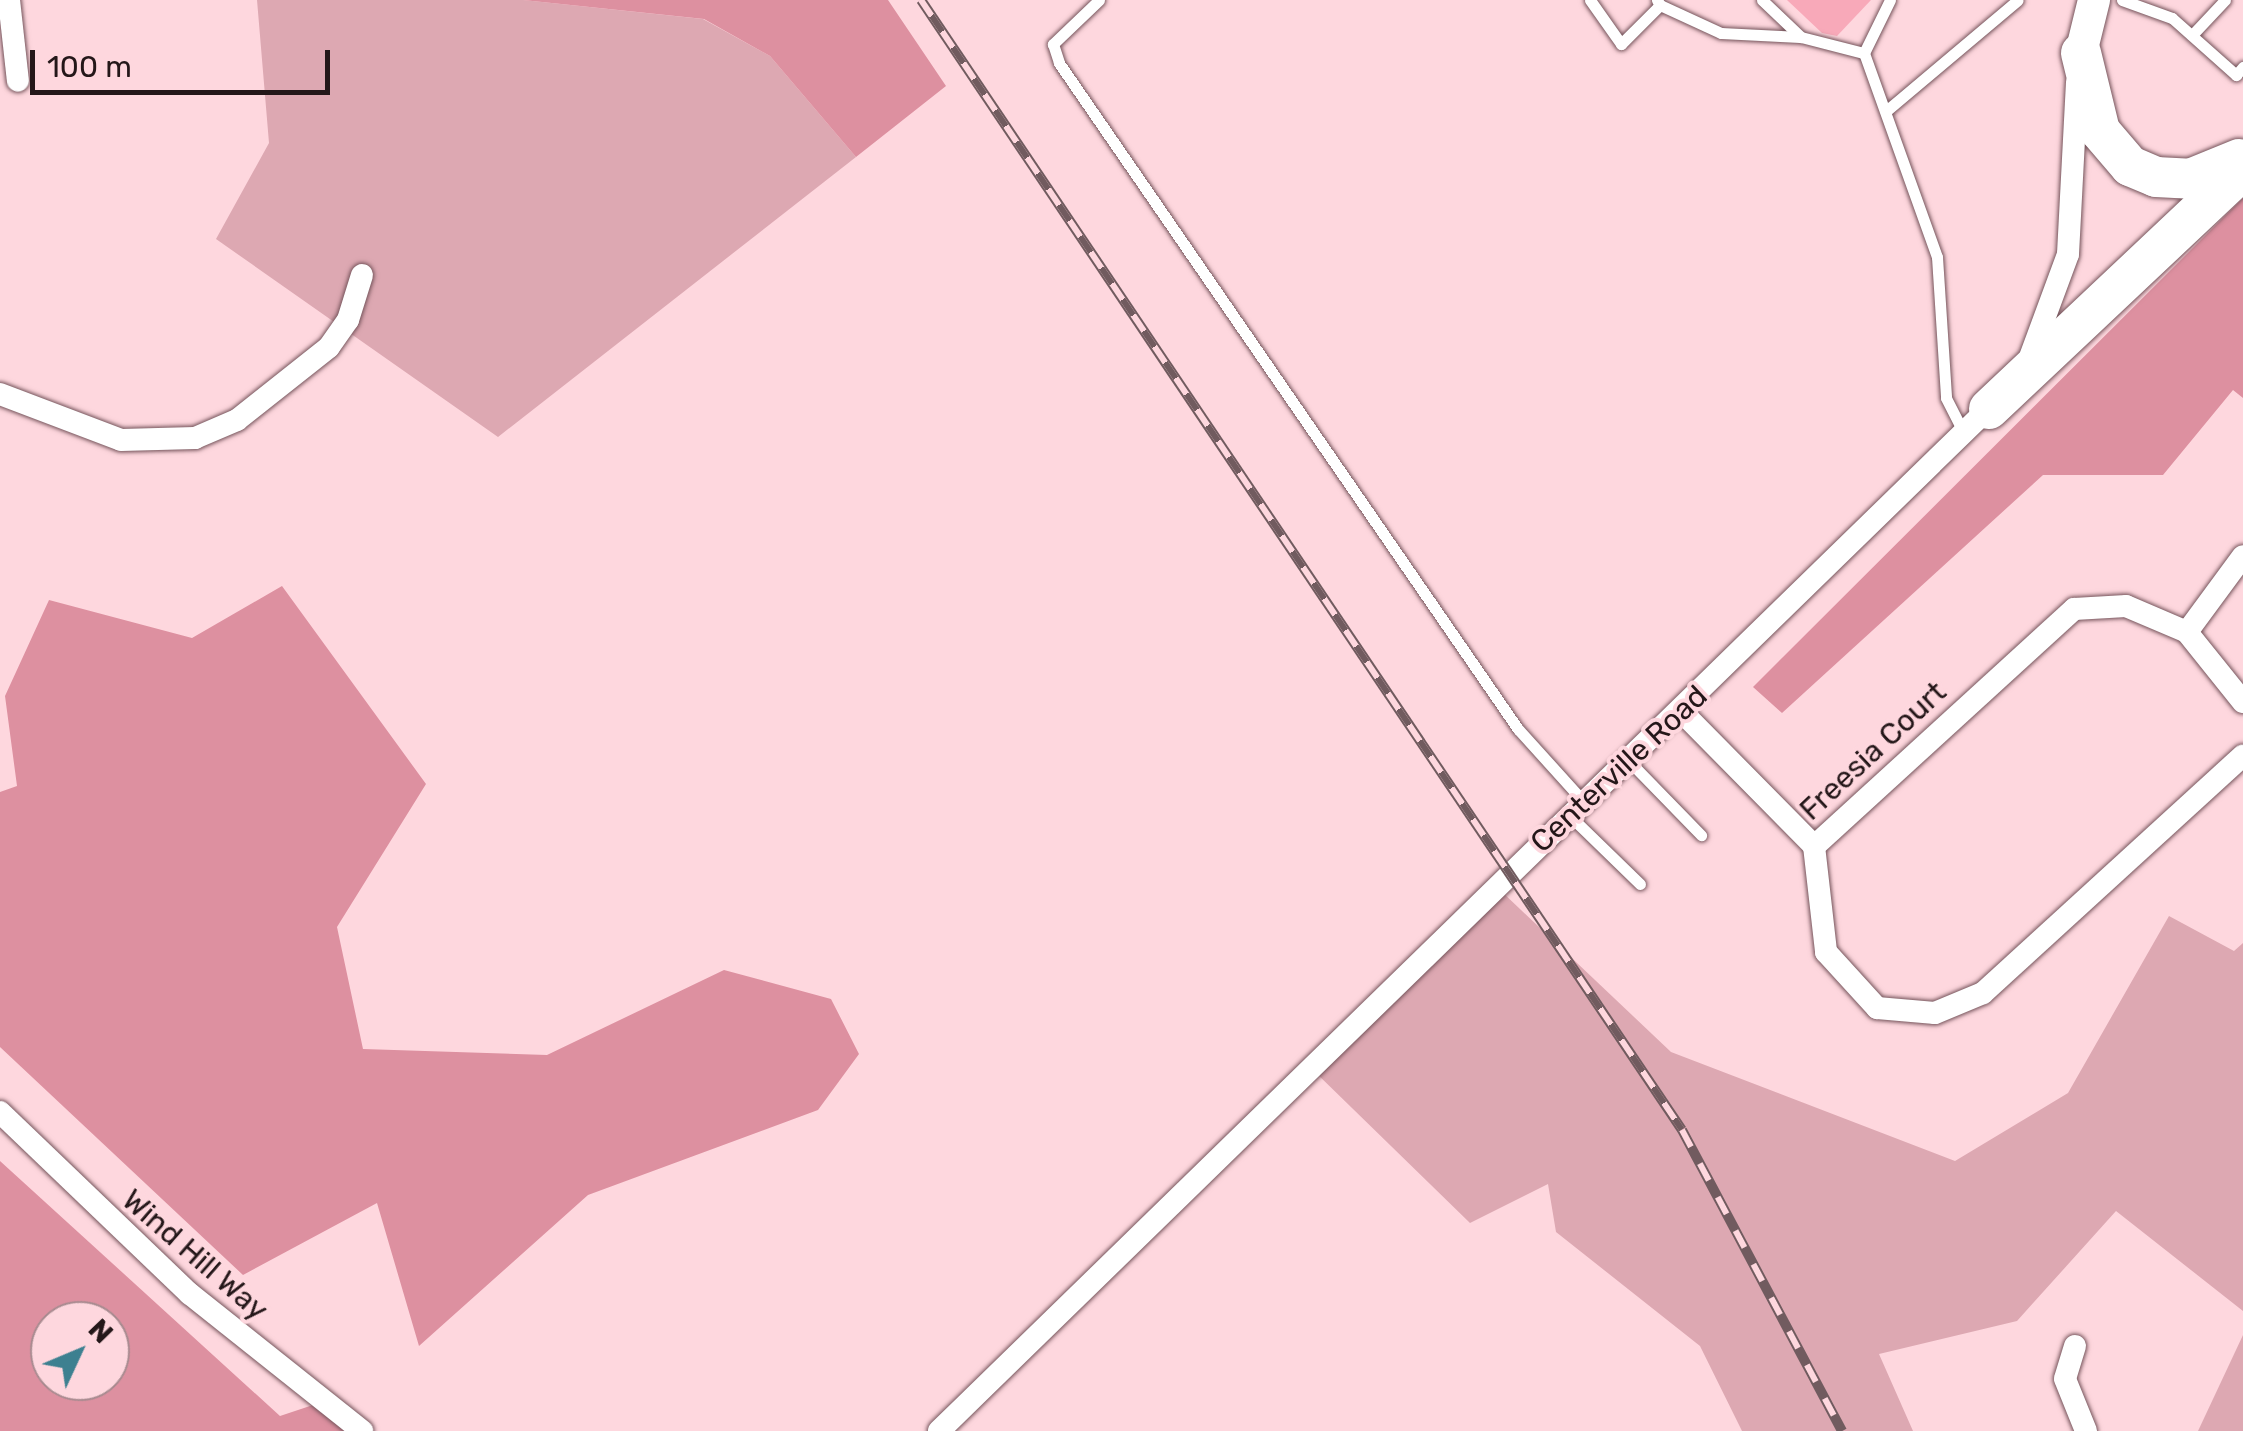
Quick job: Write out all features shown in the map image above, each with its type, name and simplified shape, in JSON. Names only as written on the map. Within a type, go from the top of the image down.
[{"type":"highway","points":[[2081,54],[2100,132],[2130,166],[2156,177],[2190,179],[2243,157]]},
{"type":"highway","points":[[1977,421],[2243,170]]},
{"type":"street","points":[[9,0],[18,81]]},
{"type":"street","name":"Centerville Road","points":[[939,1431],[1576,808],[1681,712],[1977,421],[2026,367],[2068,254],[2081,54],[2094,0]]},
{"type":"street","points":[[0,394],[121,440],[195,438],[237,420],[329,347],[348,320],[362,276]]},
{"type":"street","points":[[2187,632],[2243,556]]},
{"type":"street","name":"Freesia Court","points":[[2243,702],[2187,632],[2126,606],[2074,609],[1814,846],[1826,952],[1877,1008],[1935,1013],[1983,992],[2243,756]]},
{"type":"street","points":[[1681,712],[1814,846]]},
{"type":"street","name":"Wind Hill Way","points":[[0,1112],[190,1294],[362,1431]]},
{"type":"street","points":[[2075,1346],[2066,1379],[2086,1431]]},
{"type":"lane","points":[[1099,0],[1053,44],[1059,63],[1518,729],[1576,808],[1640,884]]},
{"type":"lane","points":[[1590,0],[1621,44],[1659,3],[1721,33],[1801,38],[1864,53]]},
{"type":"lane","points":[[1762,0],[1801,38]]},
{"type":"lane","points":[[1890,0],[1864,53],[1937,257],[1946,398],[1977,421]]},
{"type":"lane","points":[[1886,111],[2018,0]]},
{"type":"lane","points":[[2122,0],[2172,18],[2236,75],[2243,67]]},
{"type":"lane","points":[[2192,35],[2225,0]]},
{"type":"lane","points":[[1628,760],[1702,835]]},
{"type":"shaded area","points":[[257,0],[523,0],[703,19],[770,56],[856,157],[498,437],[216,239],[269,143]]},
{"type":"shaded area","points":[[523,0],[888,0],[946,86],[856,157],[770,56],[704,19]]},
{"type":"shaded area","points":[[2243,198],[2243,398],[2233,390],[2163,475],[2043,475],[1782,713],[1753,687]]},
{"type":"shaded area","points":[[282,586],[426,784],[337,927],[363,1049],[547,1055],[724,970],[831,999],[859,1054],[818,1110],[588,1195],[419,1346],[377,1203],[243,1275],[0,1047],[0,792],[17,786],[5,696],[49,600],[192,638]]},
{"type":"shaded area","points":[[1500,890],[1671,1052],[1955,1161],[2068,1093],[2169,916],[2234,951],[2243,943],[2243,1311],[2116,1211],[2017,1321],[1879,1354],[1913,1431],[1742,1431],[1700,1346],[1556,1232],[1548,1184],[1470,1223],[1313,1070]]},
{"type":"shaded area","points":[[0,1161],[280,1416],[322,1402],[357,1431],[0,1431]]},
{"type":"shaded area","points":[[2243,1335],[2243,1431],[2198,1431]]},
{"type":"building","points":[[1787,0],[1871,0],[1837,36],[1822,33]]},
{"type":"railway","points":[[921,0],[1682,1130],[1842,1431]]}]
